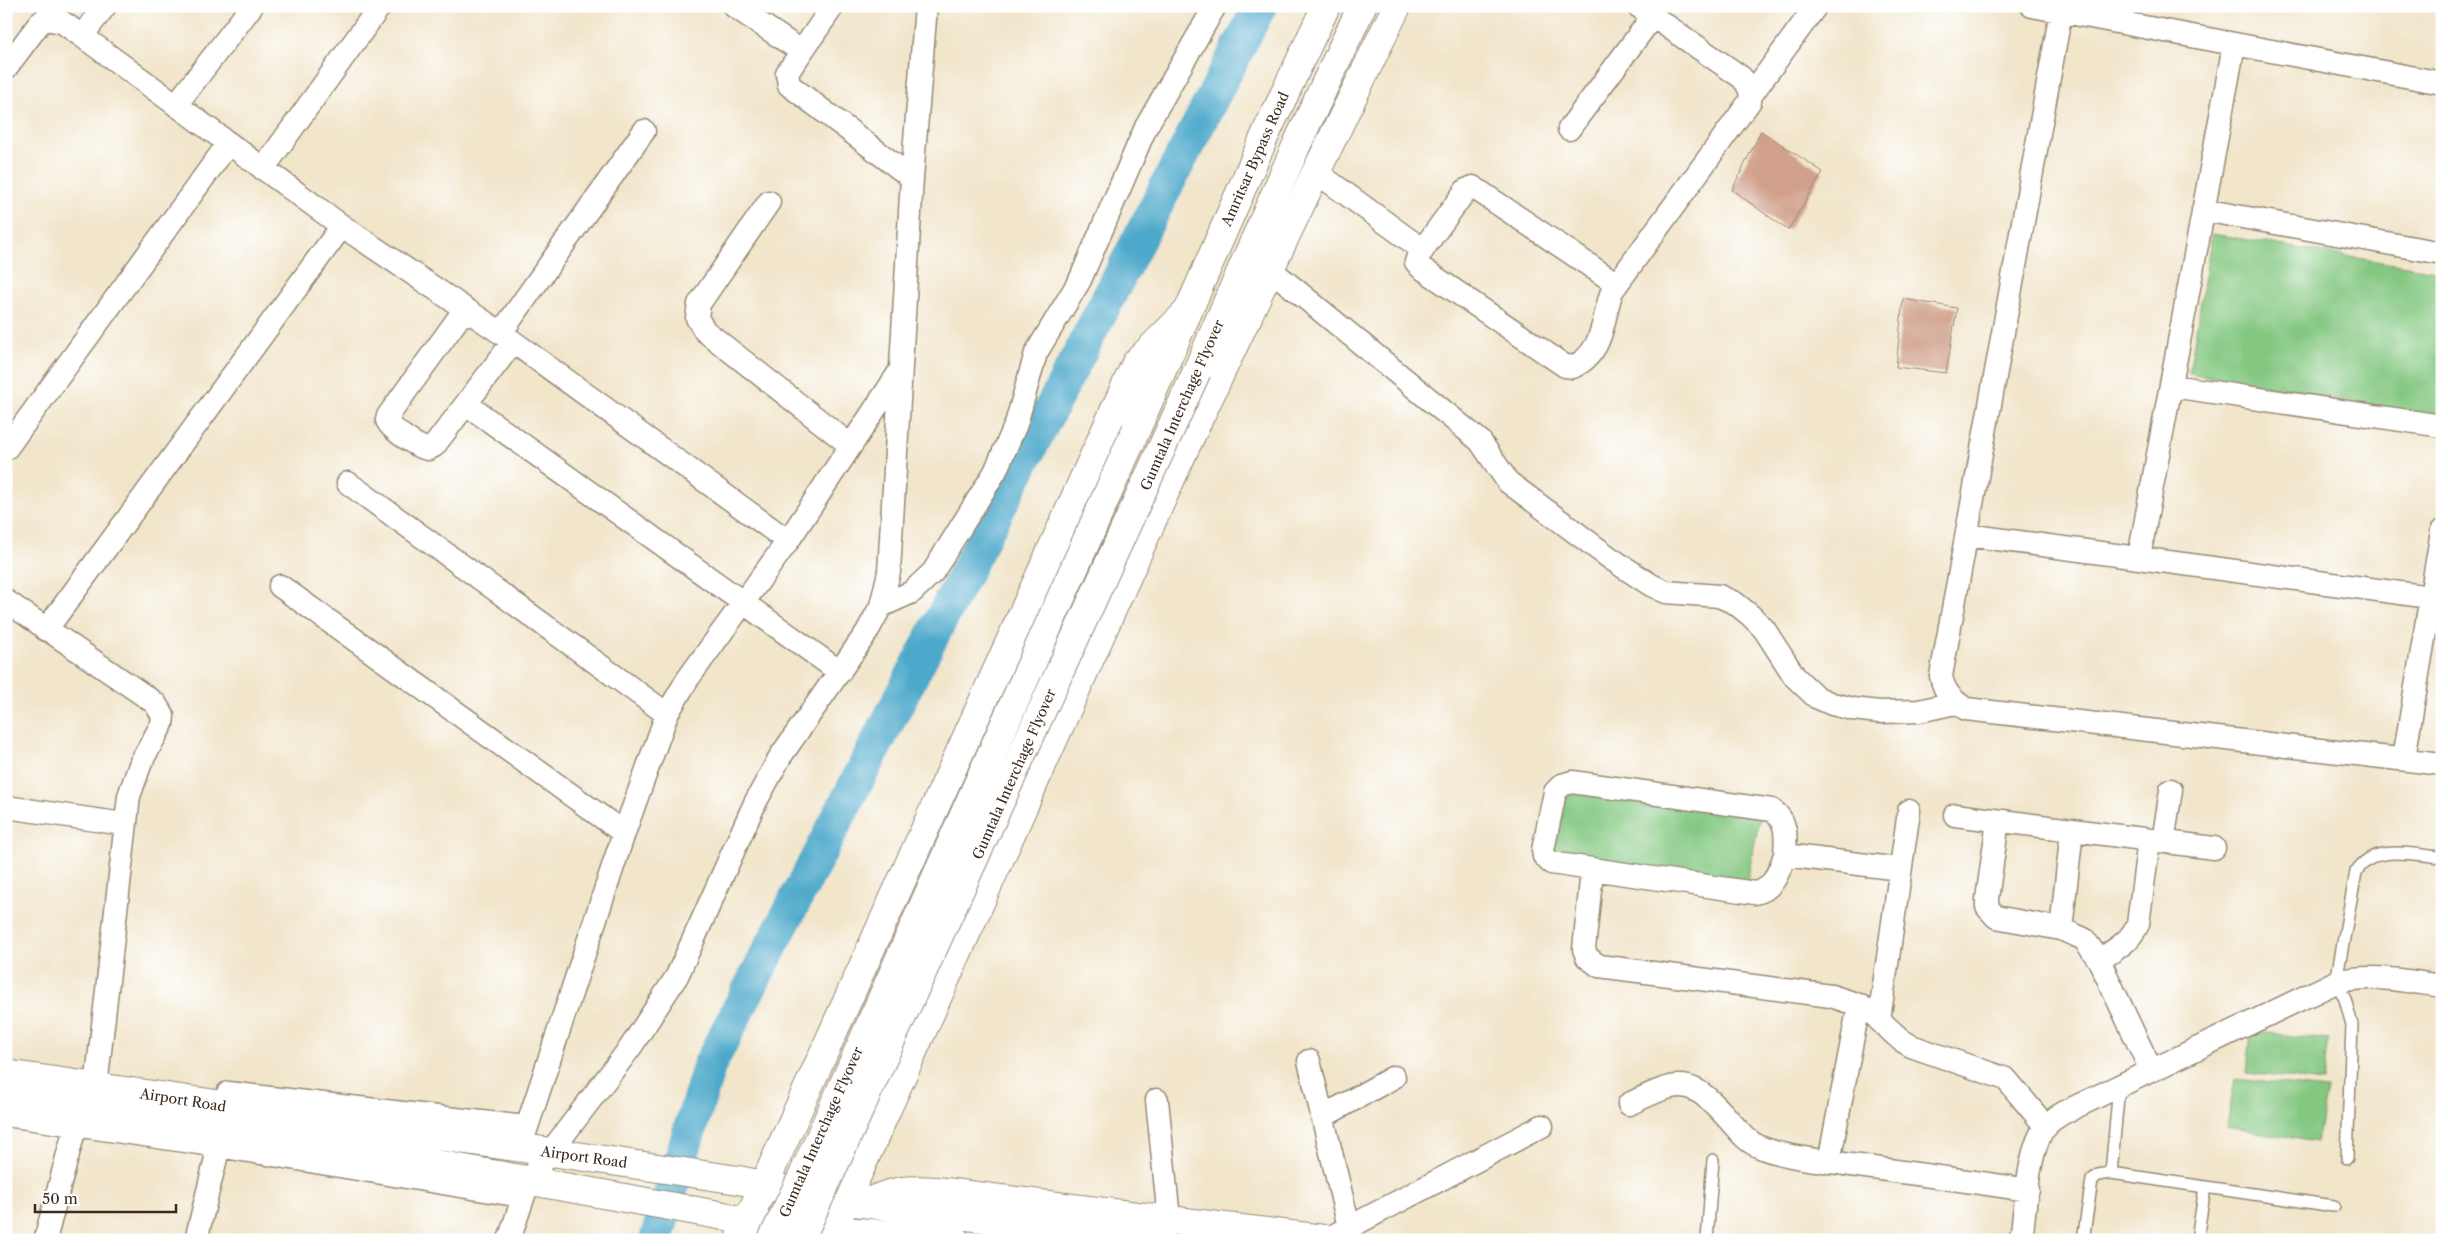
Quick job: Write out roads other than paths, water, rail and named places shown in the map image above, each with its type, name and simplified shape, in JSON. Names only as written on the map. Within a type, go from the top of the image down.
[{"type":"main road","name":"Amritsar Bypass Road","points":[[1187,312],[1267,131],[1326,6]]},
{"type":"main road","points":[[846,1236],[856,1202],[1184,450],[1237,312],[1298,142],[1362,6]]},
{"type":"main road","points":[[1237,312],[1270,269],[1398,6]]},
{"type":"main road","name":"Gumtala Interchage Flyover","points":[[772,1240],[803,1175],[1187,312]]},
{"type":"main road","points":[[737,1226],[765,1185],[1136,363],[1187,312]]},
{"type":"main road","name":"Gumtala Interchage Flyover","points":[[800,1240],[1197,372],[1237,312]]},
{"type":"main road","name":"Airport Road","points":[[6,1074],[523,1138],[551,1152],[738,1180],[856,1202],[1165,1230],[1336,1235]]},
{"type":"main road","name":"Airport Road","points":[[6,1097],[160,1118],[525,1188],[587,1191],[737,1226],[846,1236],[955,1240]]},
{"type":"street","points":[[82,36],[105,6]]},
{"type":"street","points":[[176,105],[252,6]]},
{"type":"street","points":[[263,169],[380,6]]},
{"type":"street","points":[[734,6],[801,51]]},
{"type":"street","points":[[832,6],[787,73],[787,79],[792,89],[912,178]]},
{"type":"street","points":[[509,1240],[525,1188],[630,1048],[664,997],[690,951],[755,803],[780,757],[868,632],[881,606],[889,572],[912,178],[926,6]]},
{"type":"street","points":[[881,606],[912,592],[932,572],[995,472],[1016,424],[1036,353],[1080,280],[1146,127],[1215,6]]},
{"type":"street","points":[[1751,95],[1816,6]]},
{"type":"street","points":[[2032,6],[2061,9],[2234,46],[2442,83]]},
{"type":"street","points":[[2061,9],[1941,676],[1943,686],[1955,702],[1966,709],[2404,758],[2442,764]]},
{"type":"street","points":[[1569,128],[1645,11],[1741,76],[1749,87],[1750,101],[1617,284],[1606,306],[1600,338],[1582,362],[1569,367],[1420,268],[1417,259],[1466,190],[1473,186],[1617,284]]},
{"type":"street","points":[[6,68],[39,24],[45,19],[62,22],[342,226],[507,338],[788,541]]},
{"type":"street","points":[[2140,557],[2234,46]]},
{"type":"street","points":[[465,309],[390,412],[387,420],[391,427],[421,448],[428,449],[434,446],[466,404],[507,338],[644,131]]},
{"type":"street","points":[[6,449],[228,144]]},
{"type":"street","points":[[1316,172],[1423,250]]},
{"type":"street","points":[[769,202],[699,304],[697,318],[705,331],[850,445]]},
{"type":"street","points":[[2203,210],[2442,253]]},
{"type":"street","points":[[46,630],[342,226]]},
{"type":"street","points":[[1270,269],[1480,441],[1508,482],[1610,558],[1650,585],[1666,592],[1719,596],[1735,603],[1764,629],[1795,677],[1816,697],[1832,704],[1853,709],[1879,712],[1919,711],[1955,702]]},
{"type":"street","points":[[6,1065],[523,1138],[624,833],[667,714],[687,680],[788,541],[900,370]]},
{"type":"street","points":[[2172,386],[2442,426]]},
{"type":"street","points":[[466,404],[840,672]]},
{"type":"street","points":[[348,483],[667,714]]},
{"type":"street","points":[[2404,758],[2442,531]]},
{"type":"street","points":[[1967,535],[2430,597]]},
{"type":"street","points":[[280,586],[624,833]]},
{"type":"street","points":[[6,601],[46,630],[155,702],[160,708],[162,724],[133,780],[124,824],[97,1078]]},
{"type":"street","points":[[1567,783],[1772,810],[1784,823],[1786,831],[1785,855],[1773,882],[1762,892],[1755,893],[1551,863],[1544,856],[1543,850],[1555,792],[1567,783]]},
{"type":"street","points":[[2099,960],[2122,945],[2134,932],[2138,924],[2156,841],[2171,790]]},
{"type":"street","points":[[6,807],[124,824]]},
{"type":"street","points":[[1880,1020],[1909,811]]},
{"type":"street","points":[[1955,815],[2214,848]]},
{"type":"street","points":[[1998,821],[1987,907],[1990,912],[2001,919],[2061,929],[2084,939],[2099,960],[2151,1070]]},
{"type":"street","points":[[2061,929],[2072,830]]},
{"type":"street","points":[[1785,855],[1900,868]]},
{"type":"street","points":[[1592,870],[1584,949],[1587,957],[1599,966],[1832,996],[1858,1005],[1880,1020],[1901,1040],[1911,1046],[2006,1079],[2046,1127]]},
{"type":"street","points":[[2021,1240],[2034,1153],[2046,1127],[2065,1112],[2336,982],[2356,977],[2376,977],[2442,986]]},
{"type":"street","points":[[1830,1162],[1858,1005]]},
{"type":"street","points":[[1309,1061],[1322,1117],[1336,1235],[1542,1126]]},
{"type":"street","points":[[1322,1117],[1394,1077]]},
{"type":"street","points":[[1629,1104],[1662,1089],[1675,1085],[1687,1086],[1698,1090],[1710,1098],[1747,1140],[1758,1147],[1830,1162],[2028,1190]]},
{"type":"street","points":[[1157,1100],[1165,1230]]},
{"type":"street","points":[[6,1115],[525,1188]]},
{"type":"street","points":[[45,1240],[76,1124]]},
{"type":"street","points":[[196,1240],[219,1146]]},
{"type":"lane","points":[[2347,1158],[2352,1025],[2345,999],[2336,982],[2356,872],[2360,865],[2376,855],[2388,853],[2442,857]]},
{"type":"lane","points":[[2111,1173],[2119,1086]]},
{"type":"lane","points":[[1707,1240],[1713,1160]]},
{"type":"lane","points":[[2084,1240],[2092,1180],[2098,1175],[2111,1173],[2334,1206]]},
{"type":"lane","points":[[2198,1240],[2205,1187]]},
{"type":"waterway","points":[[656,1240],[710,1064],[1260,6]]}]
